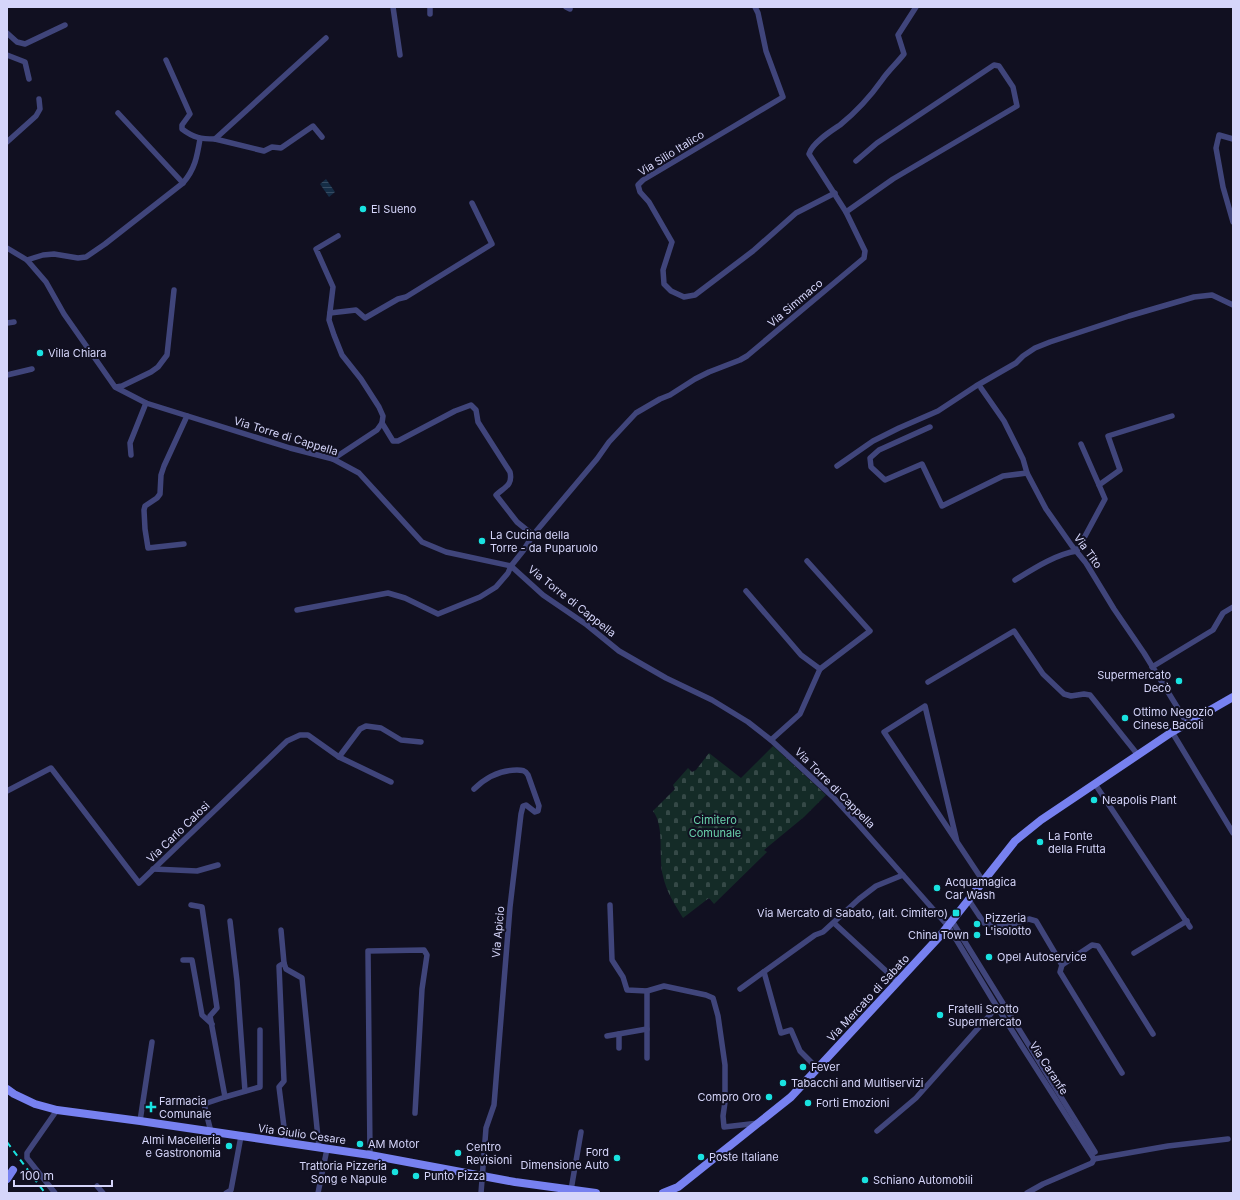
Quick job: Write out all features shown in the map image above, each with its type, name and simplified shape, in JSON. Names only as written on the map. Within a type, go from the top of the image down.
[{"type":"street","points":[[393,7],[400,55]]},
{"type":"street","points":[[430,7],[430,14]]},
{"type":"street","name":"Via Silio Italico","points":[[755,7],[758,12],[766,51],[782,97],[642,180],[638,185],[640,192],[649,202],[672,242],[663,270],[664,284],[671,291],[684,297],[695,295],[753,251],[796,213],[834,193]]},
{"type":"street","name":"Via Simmaco","points":[[297,610],[388,593],[405,598],[438,614],[480,597],[496,587],[508,573],[511,566],[523,551],[532,535],[597,459],[609,442],[636,413],[660,398],[670,395],[695,379],[747,356],[864,258],[866,251],[846,212],[809,154],[810,149],[854,113],[877,88],[882,79],[904,54],[898,35],[916,7]]},
{"type":"street","points":[[7,33],[17,42],[25,44],[65,25]]},
{"type":"street","points":[[215,138],[326,38]]},
{"type":"street","points":[[7,55],[25,62],[29,79]]},
{"type":"street","points":[[166,60],[190,114],[182,125],[182,129],[187,133],[200,139],[215,138],[264,151],[272,147],[281,148],[313,126],[322,137]]},
{"type":"street","points":[[846,212],[893,179],[1016,106],[1013,87],[999,66],[994,65],[877,143],[856,162]]},
{"type":"street","points":[[8,139],[36,116],[40,109],[39,99]]},
{"type":"street","points":[[118,113],[182,183]]},
{"type":"street","points":[[1233,139],[1219,136],[1216,148],[1223,187],[1233,222]]},
{"type":"street","points":[[27,260],[48,254],[78,258],[86,257],[105,244],[182,183],[190,174],[197,158],[200,139]]},
{"type":"street","points":[[330,313],[356,310],[365,318],[398,299],[406,297],[492,244],[472,203]]},
{"type":"street","points":[[333,459],[378,430],[382,423],[383,416],[361,379],[342,355],[329,320],[333,287],[316,249],[338,236]]},
{"type":"street","name":"Via Torre di Cappella","points":[[7,248],[27,260],[46,282],[64,314],[115,387],[146,403],[290,448],[333,459],[359,473],[422,542],[446,552],[511,566],[543,594],[619,651],[666,678],[712,700],[748,722],[771,740],[833,797],[950,924]]},
{"type":"street","points":[[115,387],[122,386],[151,372],[167,355],[174,290]]},
{"type":"street","points":[[837,466],[873,442],[899,428],[938,411],[976,386],[1016,363],[1035,348],[1129,316],[1194,297],[1212,295],[1233,305]]},
{"type":"street","points":[[7,323],[14,322]]},
{"type":"street","points":[[7,375],[32,369]]},
{"type":"street","name":"Via Tito","points":[[981,388],[1006,426],[1023,459],[1027,473],[1046,509],[1086,563],[1187,723]]},
{"type":"street","points":[[131,454],[130,443],[146,403]]},
{"type":"street","points":[[382,423],[393,441],[398,441],[455,411],[471,406],[476,410],[478,422],[510,472],[511,479],[509,484],[496,495],[517,522],[532,535]]},
{"type":"street","points":[[184,544],[148,548],[144,510],[145,506],[160,494],[162,471],[167,457],[187,416]]},
{"type":"street","points":[[1099,485],[1120,470],[1108,436],[1172,416]]},
{"type":"street","points":[[930,427],[878,450],[870,458],[871,467],[885,480],[922,464],[942,506],[1003,476],[1027,473]]},
{"type":"street","points":[[1014,580],[1067,552],[1077,551],[1105,499],[1081,444]]},
{"type":"street","points":[[771,740],[800,714],[820,669],[870,631],[807,561]]},
{"type":"street","points":[[746,591],[802,655],[820,669]]},
{"type":"street","points":[[1152,667],[1213,630],[1223,613],[1233,607]]},
{"type":"street","points":[[928,682],[1014,631],[1043,674],[1064,694],[1071,696],[1084,694],[1090,695],[1138,755]]},
{"type":"street","name":"Via Mercato di Sabato","points":[[663,1193],[678,1187],[791,1097],[950,924],[1015,841],[1041,820],[1172,732],[1233,698]]},
{"type":"street","points":[[957,842],[925,706],[884,732],[957,842],[983,881]]},
{"type":"street","points":[[339,757],[360,728],[366,726],[381,728],[401,740],[421,742]]},
{"type":"street","points":[[1172,732],[1233,833]]},
{"type":"street","name":"Via Carlo Calosi","points":[[7,791],[52,768],[139,883],[287,741],[300,735],[308,735],[339,757],[391,782]]},
{"type":"street","name":"Via Apicio","points":[[474,789],[480,782],[498,773],[512,770],[522,770],[528,775],[539,806],[538,811],[535,812],[526,805],[523,806],[521,814],[510,907],[494,1105],[486,1128],[483,1176]]},
{"type":"street","points":[[1095,784],[1190,927]]},
{"type":"street","points":[[153,869],[197,871],[218,865]]},
{"type":"street","points":[[740,989],[815,935],[823,932],[859,899],[876,886],[903,874]]},
{"type":"street","points":[[968,900],[984,923],[991,925],[1014,924],[1029,920],[1036,921],[1062,965]]},
{"type":"street","points":[[191,905],[202,907],[217,1008],[210,1016],[225,1097]]},
{"type":"street","points":[[610,905],[612,960],[623,977],[627,990],[647,991],[664,986],[706,995],[713,998],[718,1016],[725,1065],[724,1127],[759,1122]]},
{"type":"street","points":[[230,921],[237,982],[245,1091]]},
{"type":"street","points":[[1134,953],[1187,921]]},
{"type":"street","points":[[834,923],[898,982]]},
{"type":"street","points":[[950,924],[1095,1152]]},
{"type":"street","name":"Via Caranfe","points":[[950,924],[997,1007],[1094,1159]]},
{"type":"street","points":[[281,930],[284,963],[286,968],[302,978],[323,1148],[318,1193]]},
{"type":"street","points":[[1122,1073],[1060,972],[1062,965],[1092,946],[1098,946],[1153,1034]]},
{"type":"street","points":[[370,1155],[368,951],[424,950],[427,955],[422,989],[415,1112]]},
{"type":"street","points":[[183,960],[192,960],[202,1015],[212,1024]]},
{"type":"street","points":[[284,963],[278,966],[284,1081],[279,1087],[286,1143]]},
{"type":"street","points":[[764,972],[781,1033],[790,1030],[800,1051],[818,1068]]},
{"type":"street","points":[[647,991],[647,1058]]},
{"type":"street","points":[[876,1131],[916,1098],[997,1007]]},
{"type":"street","points":[[607,1036],[647,1029]]},
{"type":"street","points":[[210,1132],[204,1104],[260,1087],[260,1030]]},
{"type":"street","points":[[619,1034],[619,1048]]},
{"type":"street","points":[[140,1121],[152,1042]]},
{"type":"street","name":"Via Giulio Cesare","points":[[7,1089],[35,1104],[57,1110],[370,1155],[515,1182],[596,1193]]},
{"type":"street","points":[[55,1193],[27,1158],[27,1153],[57,1110]]},
{"type":"street","points":[[571,1190],[581,1132]]},
{"type":"street","points":[[226,1193],[231,1190],[241,1136]]},
{"type":"street","points":[[1027,1193],[1043,1184],[1092,1162],[1094,1159],[1168,1146],[1228,1139]]},
{"type":"street","points":[[7,1179],[10,1168]]},
{"type":"street","points":[[481,1193],[483,1176]]},
{"type":"street","points":[[97,1186],[103,1193]]},
{"type":"street","points":[[670,1193],[678,1187]]},
{"type":"green space","name":"Cimitero Comunale","points":[[773,746],[826,795],[804,817],[764,850],[767,852],[714,904],[709,898],[683,918],[671,898],[664,882],[659,825],[653,811],[675,789],[673,785],[688,768],[692,772],[696,770],[709,753],[741,778]]},
{"type":"water","points":[[326,179],[335,192],[329,197],[320,184]]},
{"type":"railway","points":[[7,1142],[45,1193]]},
{"type":"place","name":"El Sueno","points":[[363,209]]},
{"type":"place","name":"Villa Chiara","points":[[40,353]]},
{"type":"place","name":"La Cucina della Torre - da Puparuolo","points":[[482,541]]},
{"type":"place","name":"Supermercato Decò","points":[[1179,681]]},
{"type":"place","name":"Ottimo Negozio Cinese Bacoli","points":[[1125,718]]},
{"type":"place","name":"Neapolis Plant","points":[[1094,800]]},
{"type":"place","name":"La Fonte della Frutta","points":[[1040,842]]},
{"type":"place","name":"Acquamagica Car Wash","points":[[937,888]]},
{"type":"place","name":"Via Mercato di Sabato, (alt. Cimitero)","points":[[956,913]]},
{"type":"place","name":"Pizzeria L'isolotto","points":[[977,924]]},
{"type":"place","name":"China Town","points":[[977,935]]},
{"type":"place","name":"Opel Autoservice","points":[[989,957]]},
{"type":"place","name":"Fratelli Scotto Supermercato","points":[[940,1015]]},
{"type":"place","name":"Fever","points":[[803,1067]]},
{"type":"place","name":"Tabacchi and Multiservizi","points":[[783,1083]]},
{"type":"place","name":"Compro Oro","points":[[769,1097]]},
{"type":"place","name":"Forti Emozioni","points":[[808,1103]]},
{"type":"place","name":"Farmacia Comunale","points":[[151,1107]]},
{"type":"place","name":"AM Motor","points":[[360,1144]]},
{"type":"place","name":"Almi Macelleria e Gastronomia","points":[[229,1146]]},
{"type":"place","name":"Centro Revisioni","points":[[458,1153]]},
{"type":"place","name":"Poste Italiane","points":[[701,1157]]},
{"type":"place","name":"Ford Dimensione Auto","points":[[617,1158]]},
{"type":"place","name":"Trattoria Pizzeria Song e Napule","points":[[395,1172]]},
{"type":"place","name":"Punto Pizza","points":[[416,1176]]},
{"type":"place","name":"Schiano Automobili","points":[[865,1180]]}]
